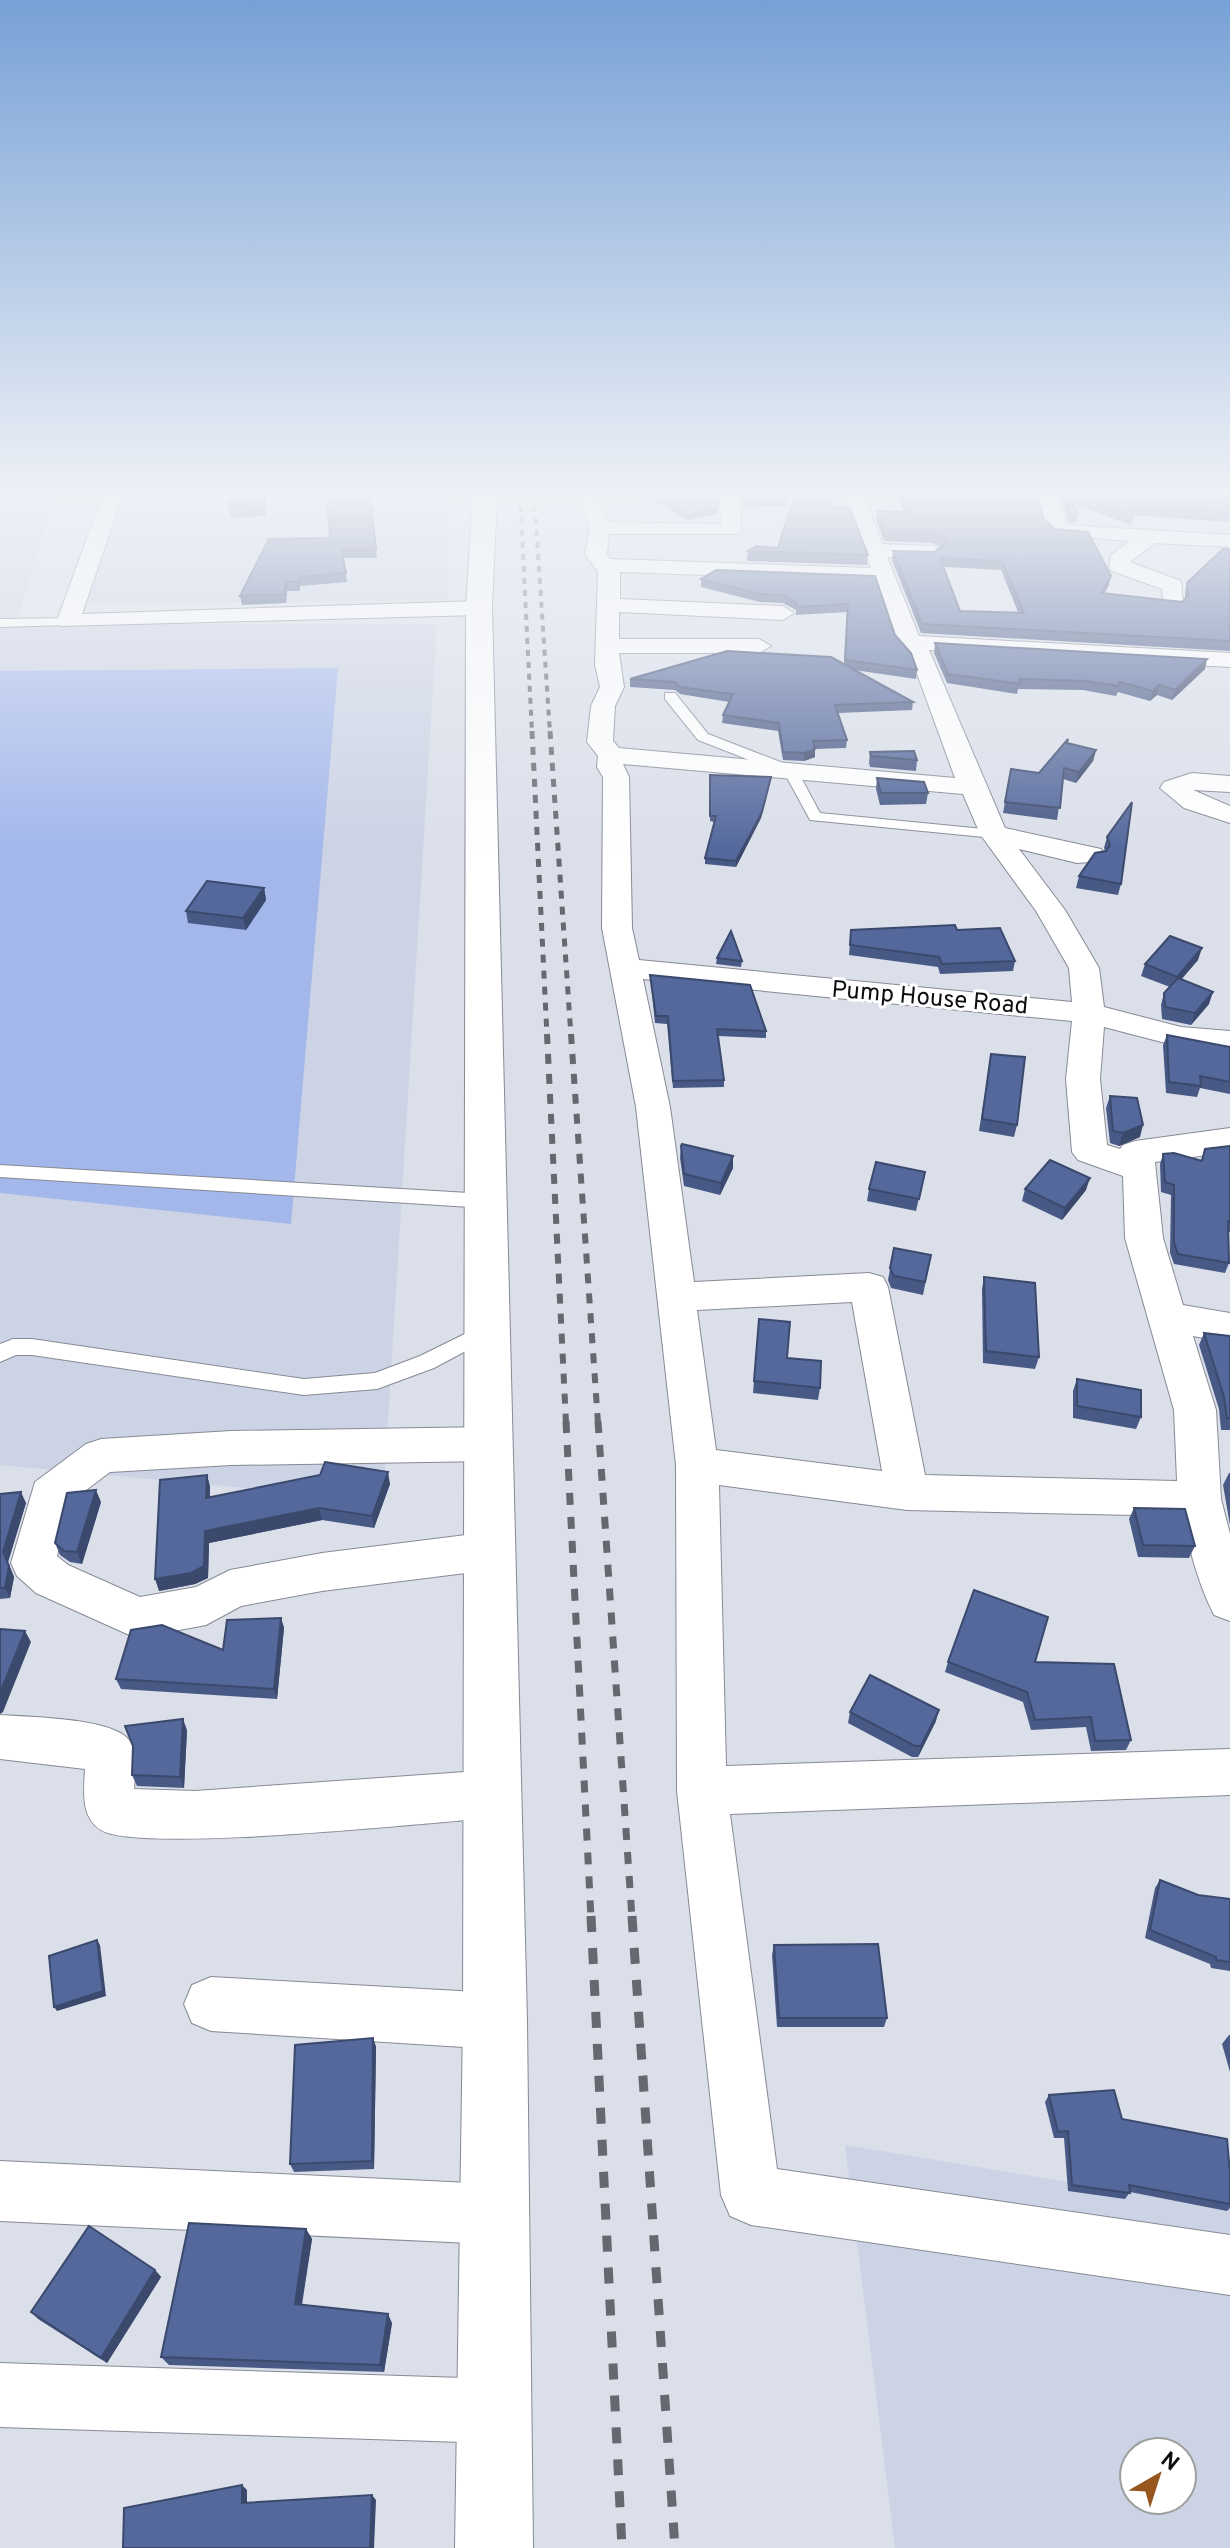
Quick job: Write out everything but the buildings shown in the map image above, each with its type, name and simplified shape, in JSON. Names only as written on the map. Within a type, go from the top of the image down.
[{"type":"main road","points":[[479,613],[495,2021],[492,2214],[494,2548]]},
{"type":"street","points":[[71,613],[68,621],[324,613]]},
{"type":"street","points":[[608,613],[607,665],[612,687],[603,706],[600,742],[611,755],[972,787]]},
{"type":"street","points":[[901,613],[909,642],[923,658],[972,787],[991,828],[1050,910],[1084,968],[1089,1013],[1083,1079],[1090,1152],[1140,1169]]},
{"type":"street","points":[[909,642],[1230,660]]},
{"type":"street","points":[[609,646],[759,646]]},
{"type":"street","points":[[611,755],[610,767],[616,777],[617,928],[628,968],[653,1107],[697,1465],[702,1791],[751,2195],[1230,2265]]},
{"type":"street","points":[[1230,784],[1192,781],[1173,788],[1194,802],[1230,815]]},
{"type":"street","points":[[991,828],[1050,833]]},
{"type":"street","points":[[991,828],[1077,855],[1091,855]]},
{"type":"street","name":"Pump House Road","points":[[628,968],[1089,1013],[1181,1037],[1230,1041]]},
{"type":"street","points":[[1230,1140],[1135,1153],[1140,1169],[1144,1238],[1195,1410],[1199,1499],[1218,1573],[1230,1601]]},
{"type":"street","points":[[677,1297],[869,1287],[907,1492]]},
{"type":"street","points":[[1165,1316],[1230,1328]]},
{"type":"street","points":[[489,1444],[231,1448],[101,1456],[50,1494],[33,1563],[52,1579],[91,1594],[136,1618],[206,1605],[230,1589],[322,1572],[490,1551]]},
{"type":"street","points":[[697,1465],[907,1492],[1199,1499]]},
{"type":"street","points":[[0,1737],[102,1748],[111,1755],[108,1802],[118,1813],[195,1815],[493,1794]]},
{"type":"street","points":[[702,1791],[1230,1772]]},
{"type":"street","points":[[211,2004],[495,2021]]},
{"type":"street","points":[[0,2191],[492,2214]]},
{"type":"street","points":[[0,2395],[495,2411]]},
{"type":"lane","points":[[0,623],[68,621]]},
{"type":"lane","points":[[670,696],[703,737],[791,771],[815,817],[991,828]]},
{"type":"lane","points":[[0,1171],[486,1201]]},
{"type":"lane","points":[[0,1354],[13,1347],[32,1347],[304,1387],[377,1381],[427,1362],[487,1331]]},
{"type":"shaded area","points":[[0,613],[19,613],[16,624],[437,624],[383,1501],[0,1465]]},
{"type":"shaded area","points":[[338,668],[291,1224],[0,1193],[0,671]]},
{"type":"shaded area","points":[[845,2145],[1230,2209],[1230,2548],[895,2548]]},
{"type":"railway","points":[[526,613],[532,733]]},
{"type":"railway","points":[[542,613],[550,733]]},
{"type":"railway","points":[[532,731],[547,1036]]},
{"type":"railway","points":[[550,731],[571,1036]]},
{"type":"railway","points":[[547,1034],[566,1423]]},
{"type":"railway","points":[[571,1034],[598,1423]]},
{"type":"railway","points":[[566,1421],[591,1918]]},
{"type":"railway","points":[[598,1421],[632,1918]]},
{"type":"railway","points":[[591,1916],[622,2548]]},
{"type":"railway","points":[[632,1916],[675,2548]]}]
